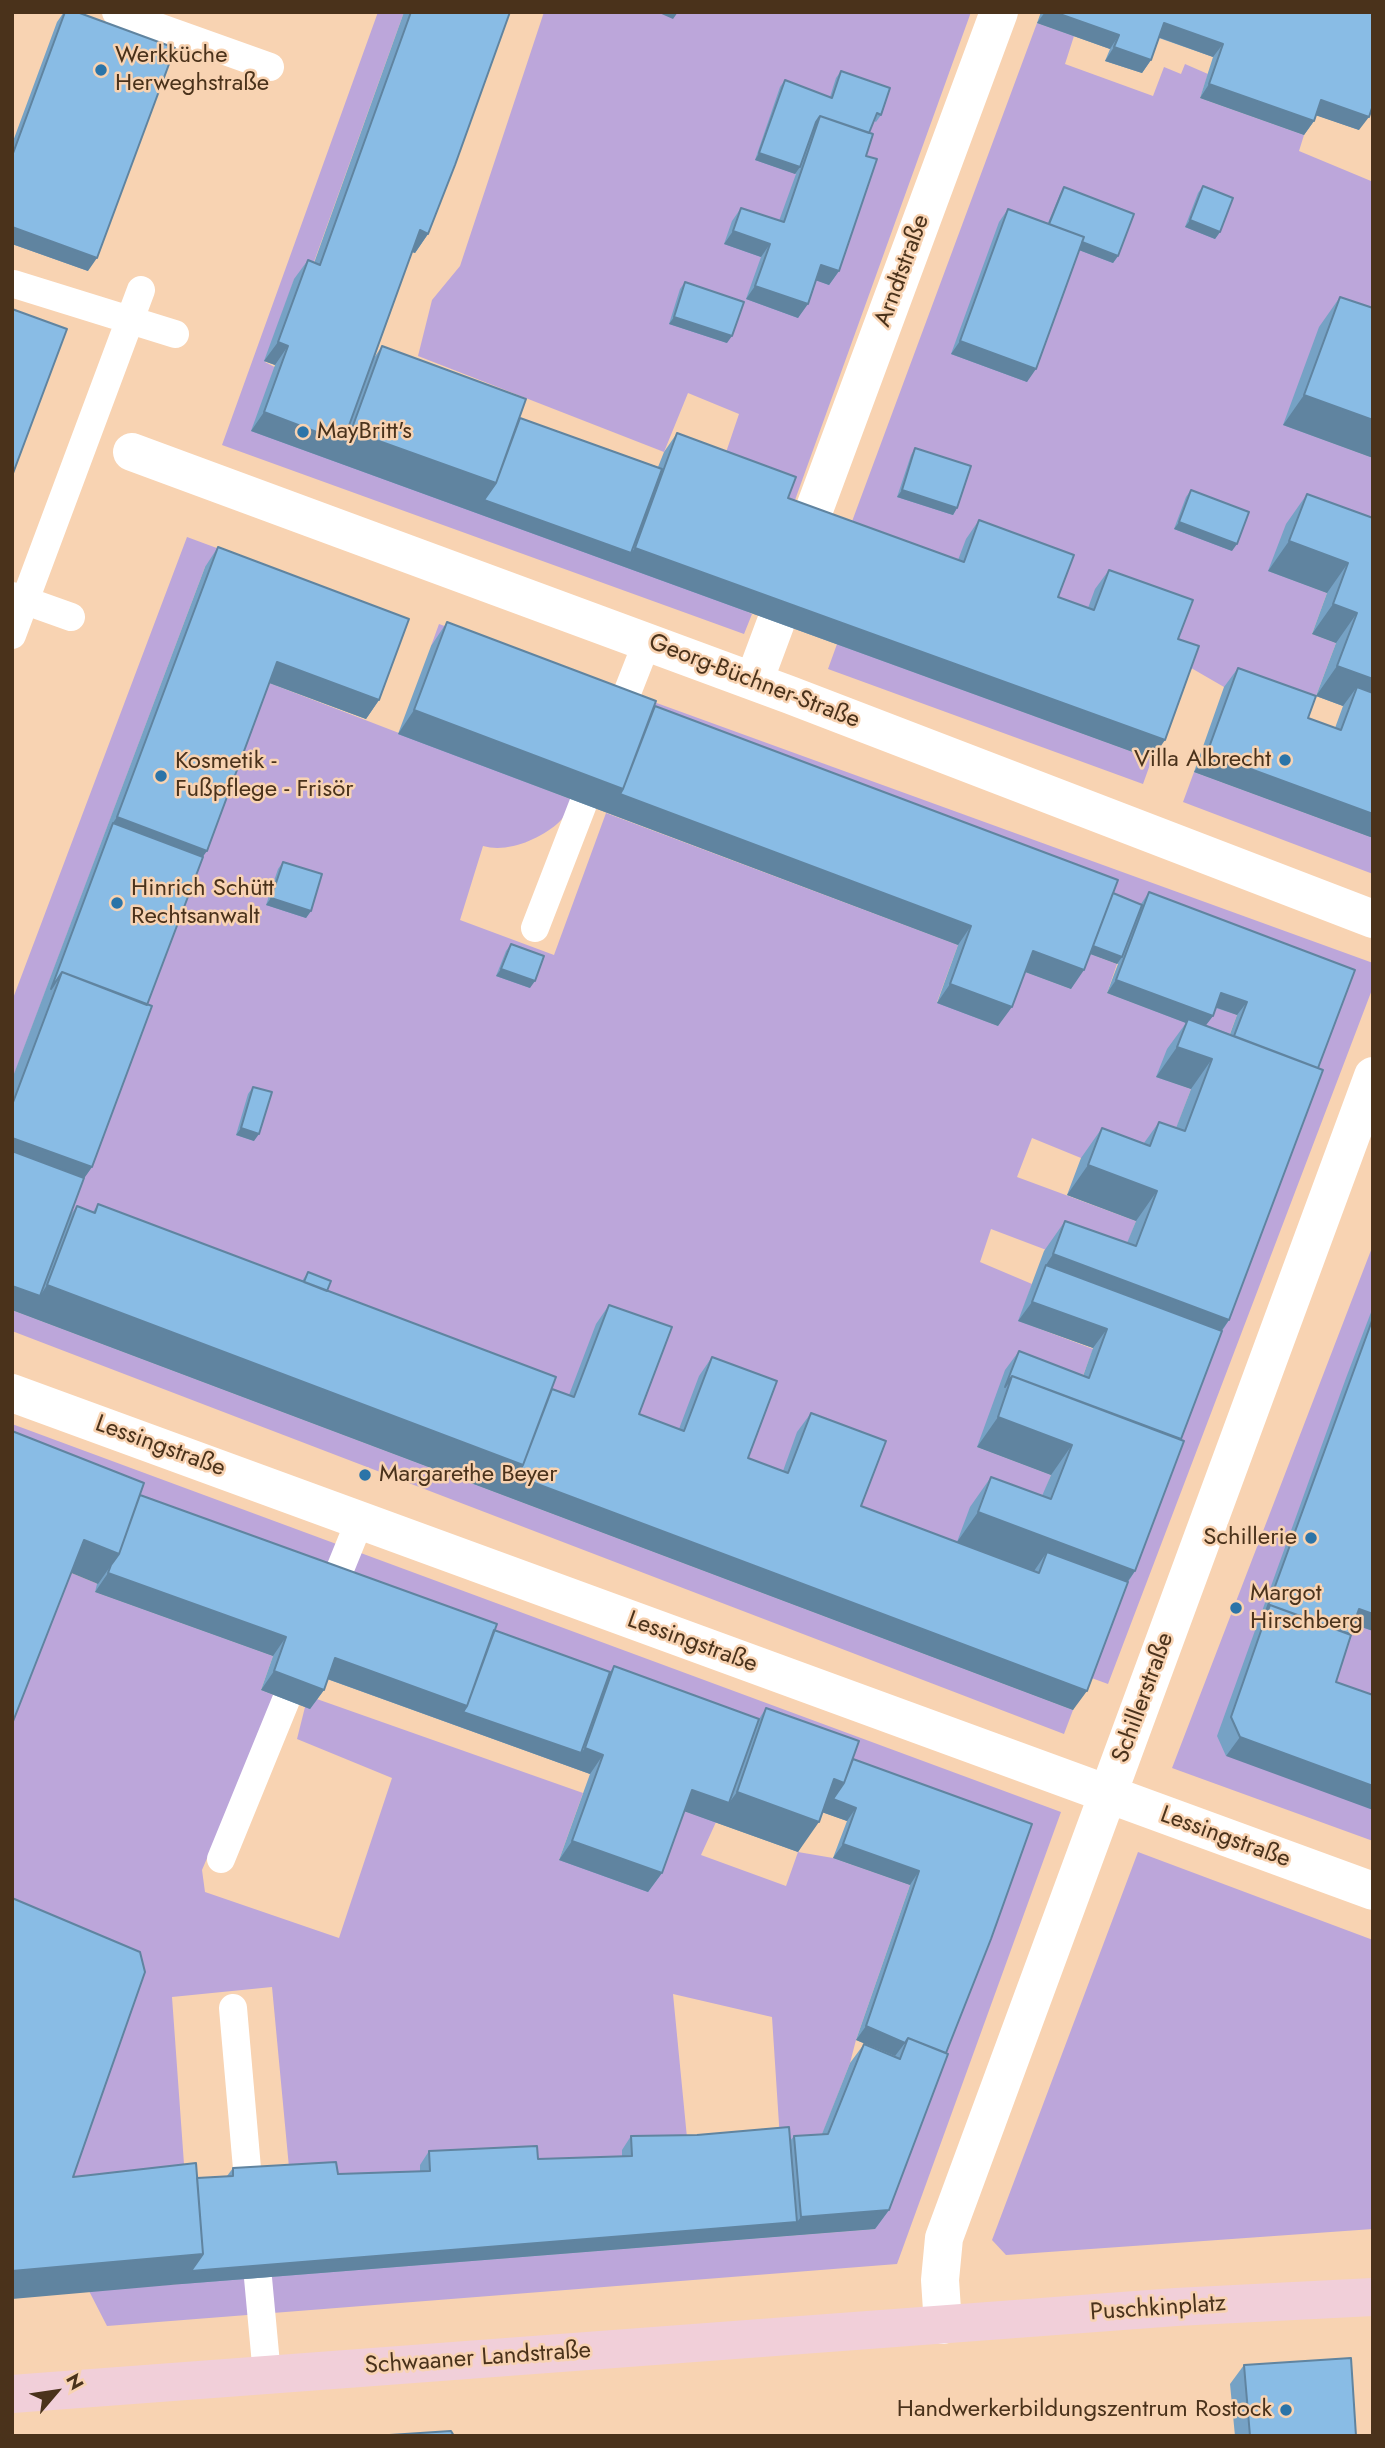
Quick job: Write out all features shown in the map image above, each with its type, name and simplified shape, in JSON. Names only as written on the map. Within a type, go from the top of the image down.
[{"type":"street","name":"Arndtstraße","points":[[807,529],[999,12]]},
{"type":"street","name":"Georg-Büchner-Straße","points":[[132,452],[754,681],[1373,919]]},
{"type":"street","points":[[754,681],[776,622]]},
{"type":"street","name":"Schillerstraße","points":[[943,2325],[940,2280],[944,2238],[1373,1076]]},
{"type":"street","name":"Lessingstraße","points":[[12,1393],[1373,1891]]},
{"type":"street","name":"Puschkinplatz","points":[[943,2325],[1176,2307],[1373,2297]]},
{"type":"street","name":"Schwaaner Landstraße","points":[[12,2394],[943,2325]]},
{"type":"lane","points":[[116,12],[270,67]]},
{"type":"lane","points":[[14,284],[174,334]]},
{"type":"lane","points":[[12,635],[18,598],[141,290]]},
{"type":"lane","points":[[18,598],[71,617]]},
{"type":"lane","points":[[618,716],[648,642]]},
{"type":"lane","points":[[535,928],[583,804]]},
{"type":"lane","points":[[332,1588],[360,1520]]},
{"type":"lane","points":[[221,1859],[286,1700]]},
{"type":"lane","points":[[233,2008],[248,2180]]},
{"type":"lane","points":[[258,2278],[267,2375]]},
{"type":"shaded area","points":[[378,12],[404,12],[306,284],[294,280],[265,362],[752,614],[744,634],[222,445]]},
{"type":"shaded area","points":[[544,12],[971,12],[795,500],[719,473],[739,414],[688,393],[664,452],[418,356],[432,300],[460,266]]},
{"type":"shaded area","points":[[1037,23],[1074,36],[1065,64],[1153,96],[1164,67],[1181,74],[1185,64],[1208,74],[1200,98],[1304,135],[1299,151],[1371,181],[1373,179],[1373,346],[1284,425],[1373,458],[1373,515],[1360,551],[1269,571],[1327,593],[1312,634],[1336,643],[1316,696],[1303,715],[1224,687],[1186,665],[844,543]]},
{"type":"shaded area","points":[[187,537],[403,617],[396,638],[205,567],[12,1080],[12,1001]]},
{"type":"shaded area","points":[[439,624],[1373,963],[1373,987],[1108,1684],[1086,1676],[1345,984],[431,646]]},
{"type":"shaded area","points":[[837,644],[1152,759],[1143,784],[828,669]]},
{"type":"shaded area","points":[[264,681],[573,800],[559,822],[541,835],[522,844],[502,848],[483,846],[460,920],[554,955],[606,813],[958,945],[937,1002],[998,1026],[1020,970],[1071,989],[1085,952],[1117,964],[1107,993],[1203,1029],[1212,1006],[1237,1015],[1217,1068],[1157,1077],[1191,1089],[1164,1161],[1081,1158],[1032,1138],[1017,1177],[1136,1221],[1115,1276],[991,1229],[980,1262],[1032,1284],[1019,1321],[1093,1349],[1075,1397],[977,1447],[1051,1475],[1030,1529],[1034,1571],[1025,1592],[671,1450],[561,1417],[60,1227]]},
{"type":"shaded area","points":[[1194,772],[1373,838],[1373,874],[1183,802]]},
{"type":"shaded area","points":[[1373,1245],[1373,1841],[1172,1768]]},
{"type":"shaded area","points":[[12,1310],[1073,1710],[1064,1734],[12,1331]]},
{"type":"shaded area","points":[[12,1424],[1061,1812],[897,2264],[107,2326],[89,2291],[875,2229],[1023,1837],[12,1467]]},
{"type":"shaded area","points":[[64,1570],[98,1584],[95,1592],[273,1656],[261,1690],[276,1696],[202,1870],[205,1892],[339,1938],[392,1778],[297,1739],[305,1707],[314,1698],[583,1793],[559,1860],[678,1809],[716,1822],[701,1855],[786,1886],[798,1852],[833,1858],[910,1885],[850,2063],[815,2153],[781,2155],[772,2017],[673,1994],[688,2148],[622,2150],[623,2169],[421,2184],[290,2178],[272,1987],[172,1997],[186,2192],[52,2207],[12,1937],[12,1701]]},
{"type":"shaded area","points":[[1138,1852],[1373,1940],[1373,2229],[1006,2255],[992,2240]]},
{"type":"building","points":[[65,12],[77,12],[175,48],[97,258],[12,227],[12,156]]},
{"type":"building","points":[[411,12],[510,12],[428,234],[420,230],[343,442],[264,412],[288,346],[278,342],[308,260],[320,265]]},
{"type":"building","points":[[1054,12],[1373,12],[1373,105],[1369,117],[1321,100],[1314,121],[1209,84],[1223,44],[1164,23],[1151,60],[1114,47],[1119,35]]},
{"type":"building","points":[[841,71],[890,88],[881,115],[877,113],[869,133],[820,116],[800,167],[759,153],[785,80],[832,98]]},
{"type":"building","points":[[820,116],[873,134],[866,156],[877,159],[839,271],[821,265],[808,304],[755,286],[770,244],[733,231],[741,208],[784,222]]},
{"type":"building","points":[[1203,186],[1233,198],[1220,232],[1190,220]]},
{"type":"building","points":[[1064,187],[1134,214],[1118,256],[1082,242],[1084,237],[1049,224]]},
{"type":"building","points":[[1008,209],[1084,237],[1036,369],[960,341]]},
{"type":"building","points":[[685,282],[744,302],[732,336],[674,317]]},
{"type":"building","points":[[1340,297],[1373,308],[1373,420],[1304,395]]},
{"type":"building","points":[[12,309],[67,329],[12,476]]},
{"type":"building","points":[[382,346],[526,399],[496,483],[351,431]]},
{"type":"building","points":[[520,418],[662,469],[631,553],[484,500],[496,483]]},
{"type":"building","points":[[677,433],[796,477],[788,498],[964,562],[979,520],[1074,555],[1058,597],[1094,610],[1109,570],[1193,600],[1178,639],[1199,646],[1165,740],[635,548]]},
{"type":"building","points":[[915,448],[971,466],[957,508],[902,490]]},
{"type":"building","points":[[1191,490],[1249,512],[1237,544],[1179,522]]},
{"type":"building","points":[[1307,494],[1373,518],[1373,679],[1337,666],[1357,613],[1333,604],[1348,563],[1289,541]]},
{"type":"building","points":[[218,547],[409,619],[379,700],[277,662],[207,851],[117,817]]},
{"type":"building","points":[[447,622],[656,701],[623,789],[414,710]]},
{"type":"building","name":"Villa Albrecht","points":[[1238,668],[1316,696],[1308,718],[1341,730],[1357,687],[1373,693],[1373,814],[1207,753]]},
{"type":"building","points":[[655,706],[1118,880],[1084,970],[1033,951],[1012,1007],[950,984],[971,926],[620,794]]},
{"type":"building","points":[[113,823],[203,857],[147,1005],[62,972],[51,989]]},
{"type":"building","points":[[283,862],[322,874],[311,911],[271,898]]},
{"type":"building","points":[[1149,892],[1355,970],[1318,1068],[1234,1036],[1247,1002],[1221,993],[1213,1016],[1116,980]]},
{"type":"building","points":[[1113,893],[1142,905],[1122,957],[1093,946]]},
{"type":"building","points":[[511,944],[544,956],[535,981],[501,969]]},
{"type":"building","points":[[62,972],[152,1006],[92,1167],[12,1138],[12,1105]]},
{"type":"building","points":[[1188,1019],[1323,1070],[1229,1320],[1053,1254],[1065,1221],[1136,1246],[1157,1191],[1088,1165],[1102,1128],[1150,1146],[1159,1122],[1185,1131],[1212,1059],[1177,1047]]},
{"type":"building","points":[[253,1087],[272,1092],[259,1134],[241,1128]]},
{"type":"building","points":[[12,1151],[84,1178],[40,1296],[12,1286]]},
{"type":"building","points":[[98,1204],[556,1377],[523,1465],[47,1285],[77,1206],[95,1213]]},
{"type":"building","points":[[1046,1265],[1222,1331],[1181,1439],[1012,1376],[1005,1387],[1019,1351],[1089,1378],[1107,1329],[1032,1302]]},
{"type":"building","points":[[308,1272],[331,1281],[327,1291],[304,1282]]},
{"type":"building","points":[[609,1305],[672,1327],[639,1414],[684,1431],[712,1357],[777,1381],[748,1458],[788,1473],[811,1413],[886,1441],[861,1506],[1039,1573],[1047,1552],[1128,1582],[1087,1691],[516,1476],[523,1465],[552,1389],[574,1397]]},
{"type":"building","points":[[1373,1318],[1373,1614],[1359,1609],[1350,1634],[1270,1605],[1266,1611]]},
{"type":"building","points":[[1012,1376],[1184,1441],[1135,1571],[978,1512],[991,1477],[1051,1499],[1072,1445],[998,1417]]},
{"type":"building","points":[[12,1431],[144,1483],[119,1554],[84,1540],[12,1724]]},
{"type":"building","points":[[140,1495],[497,1624],[467,1706],[335,1658],[324,1690],[274,1671],[286,1637],[108,1573],[119,1554]]},
{"type":"building","points":[[1270,1605],[1351,1635],[1336,1682],[1373,1695],[1373,1786],[1240,1737],[1231,1717]]},
{"type":"building","points":[[494,1630],[610,1672],[581,1753],[463,1712]]},
{"type":"building","points":[[614,1666],[759,1719],[729,1803],[692,1790],[662,1873],[572,1841],[603,1755],[585,1748]]},
{"type":"building","points":[[766,1708],[859,1741],[844,1783],[834,1779],[819,1822],[737,1792]]},
{"type":"building","points":[[853,1759],[1032,1824],[946,2053],[908,2038],[905,2043],[866,2026],[919,1871],[843,1844],[856,1808],[833,1799],[844,1783]]},
{"type":"building","points":[[12,1898],[140,1952],[145,1972],[73,2177],[196,2163],[203,2254],[12,2271]]},
{"type":"building","points":[[908,2038],[948,2054],[889,2210],[801,2217],[794,2136],[828,2134],[864,2044],[900,2059]]},
{"type":"building","points":[[789,2127],[797,2222],[191,2271],[203,2254],[197,2178],[233,2176],[233,2168],[336,2162],[338,2174],[430,2171],[429,2151],[537,2146],[538,2159],[632,2156],[631,2136],[697,2135]]},
{"type":"building","name":"Handwerkerbildungszentrum Rostock","points":[[1351,2358],[1356,2436],[1250,2436],[1244,2365]]},
{"type":"building","points":[[451,2431],[454,2436],[374,2436]]},
{"type":"place","name":"Werkküche Herweghstraße","points":[[101,70]]},
{"type":"place","name":"MayBritt's","points":[[303,432]]},
{"type":"place","name":"Villa Albrecht","points":[[1285,760]]},
{"type":"place","name":"Kosmetik - Fußpflege - Frisör","points":[[161,776]]},
{"type":"place","name":"Hinrich Schütt Rechtsanwalt","points":[[117,903]]},
{"type":"place","name":"Margarethe Beyer","points":[[365,1475]]},
{"type":"place","name":"Schillerie","points":[[1311,1538]]},
{"type":"place","name":"Margot Hirschberg","points":[[1236,1608]]},
{"type":"place","name":"Handwerkerbildungszentrum Rostock","points":[[1286,2410]]}]
